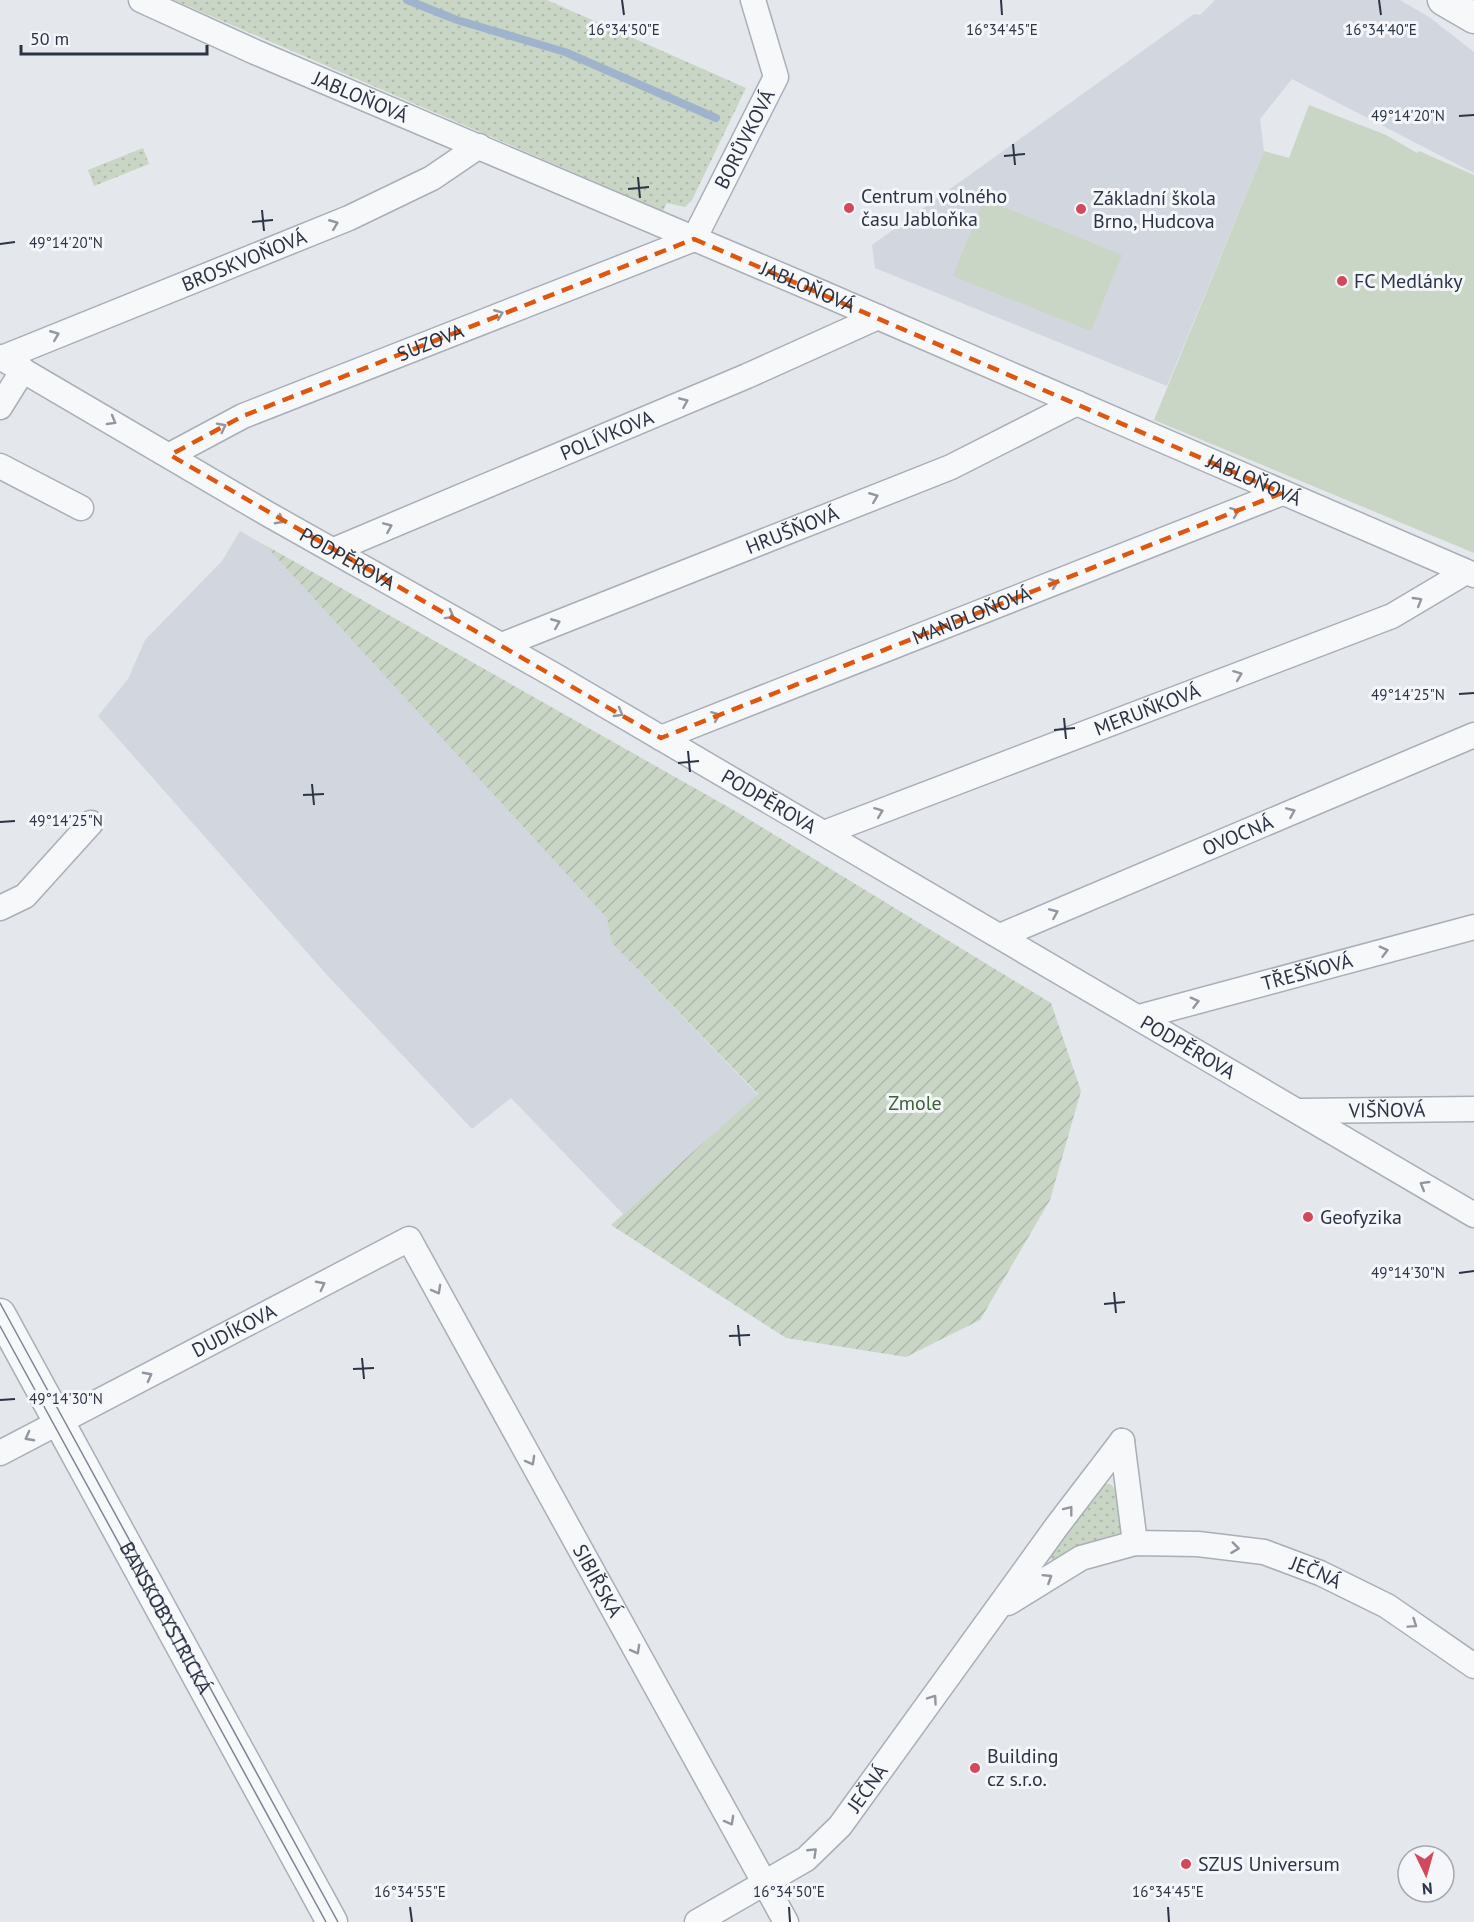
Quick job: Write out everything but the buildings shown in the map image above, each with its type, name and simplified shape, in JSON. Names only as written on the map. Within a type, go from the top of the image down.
[{"type":"street","name":"JABLOŇOVÁ","points":[[141,0],[255,52],[878,317],[1470,574]]},
{"type":"street","name":"BORŮVKOVÁ","points":[[694,239],[776,77],[753,0]]},
{"type":"street","points":[[1443,0],[1474,18]]},
{"type":"street","name":"BROSKVOŇOVÁ","points":[[8,362],[350,218],[432,178],[479,146]]},
{"type":"street","name":"SUZOVA","points":[[170,454],[243,416],[694,239]]},
{"type":"street","name":"POLÍVKOVA","points":[[334,550],[747,376],[878,317]]},
{"type":"street","points":[[0,407],[8,362]]},
{"type":"street","name":"PODPĚROVA","points":[[8,362],[502,645],[1474,1215]]},
{"type":"street","name":"HRUŠŇOVÁ","points":[[502,645],[951,466],[1077,403]]},
{"type":"street","points":[[0,466],[81,508]]},
{"type":"street","name":"MANDLOŇOVÁ","points":[[661,738],[1282,493]]},
{"type":"street","name":"MERUŇKOVÁ","points":[[824,833],[1392,616],[1470,574]]},
{"type":"street","name":"OVOCNÁ","points":[[1000,936],[1474,735]]},
{"type":"street","points":[[0,908],[25,896],[90,823]]},
{"type":"street","name":"TŘEŠŇOVÁ","points":[[1139,1017],[1474,927]]},
{"type":"street","name":"VIŠŇOVÁ","points":[[1300,1111],[1474,1109]]},
{"type":"street","name":"DUDÍKOVA","points":[[0,1453],[409,1239]]},
{"type":"street","name":"SIBIŘSKÁ","points":[[409,1239],[786,1922]]},
{"type":"street","name":"BANSKOBYSTRICKÁ","points":[[0,1314],[332,1922]]},
{"type":"street","name":"JEČNÁ","points":[[697,1922],[765,1885],[806,1859],[840,1827],[1057,1526],[1122,1441],[1135,1543]]},
{"type":"street","name":"JEČNÁ","points":[[999,1609],[1081,1558],[1135,1543],[1198,1544],[1264,1552],[1320,1573],[1387,1606],[1474,1665]]},
{"type":"highlighted area","points":[[694,239],[1282,493],[661,738],[170,455],[243,416]]},
{"type":"shaded area","name":"Základní škola Brno, Hudcova","points":[[1215,0],[1400,0],[1429,17],[1474,52],[1474,173],[1292,79],[1260,119],[1264,151],[1167,386],[875,268],[872,245],[1194,14],[1200,15]]},
{"type":"shaded area","points":[[240,531],[266,546],[469,766],[608,918],[612,943],[758,1095],[623,1214],[511,1098],[472,1129],[327,975],[98,716],[128,679],[145,640],[222,561]]},
{"type":"green space","points":[[174,0],[547,0],[746,88],[692,200],[685,207],[667,203],[663,211]]},
{"type":"green space","name":"FC Medlánky","points":[[1309,105],[1386,135],[1417,153],[1419,151],[1474,175],[1474,553],[1154,420],[1264,151],[1289,158]]},
{"type":"green space","points":[[143,148],[149,164],[94,186],[88,170]]},
{"type":"green space","points":[[984,199],[1122,255],[1091,331],[953,276]]},
{"type":"green space","name":"Zmole","points":[[265,545],[737,812],[1051,1003],[1081,1091],[1050,1200],[980,1320],[906,1357],[786,1338],[611,1225],[758,1094],[612,943],[607,918]]},
{"type":"green space","points":[[1100,1484],[1110,1484],[1121,1502],[1122,1525],[1118,1539],[1053,1561],[1049,1556]]},
{"type":"waterway","points":[[407,0],[457,20],[565,52],[716,118]]},
{"type":"tram line","points":[[0,1303],[338,1922]]},
{"type":"tram line","points":[[0,1326],[326,1922]]},
{"type":"place","name":"Centrum volného času Jabloňka","points":[[849,208]]},
{"type":"place","name":"Základní škola Brno, Hudcova","points":[[1081,209]]},
{"type":"place","name":"FC Medlánky","points":[[1342,281]]},
{"type":"place","name":"Geofyzika","points":[[1308,1217]]},
{"type":"place","name":"Building cz s.r.o.","points":[[975,1768]]},
{"type":"place","name":"SZUS Universum","points":[[1186,1864]]}]
